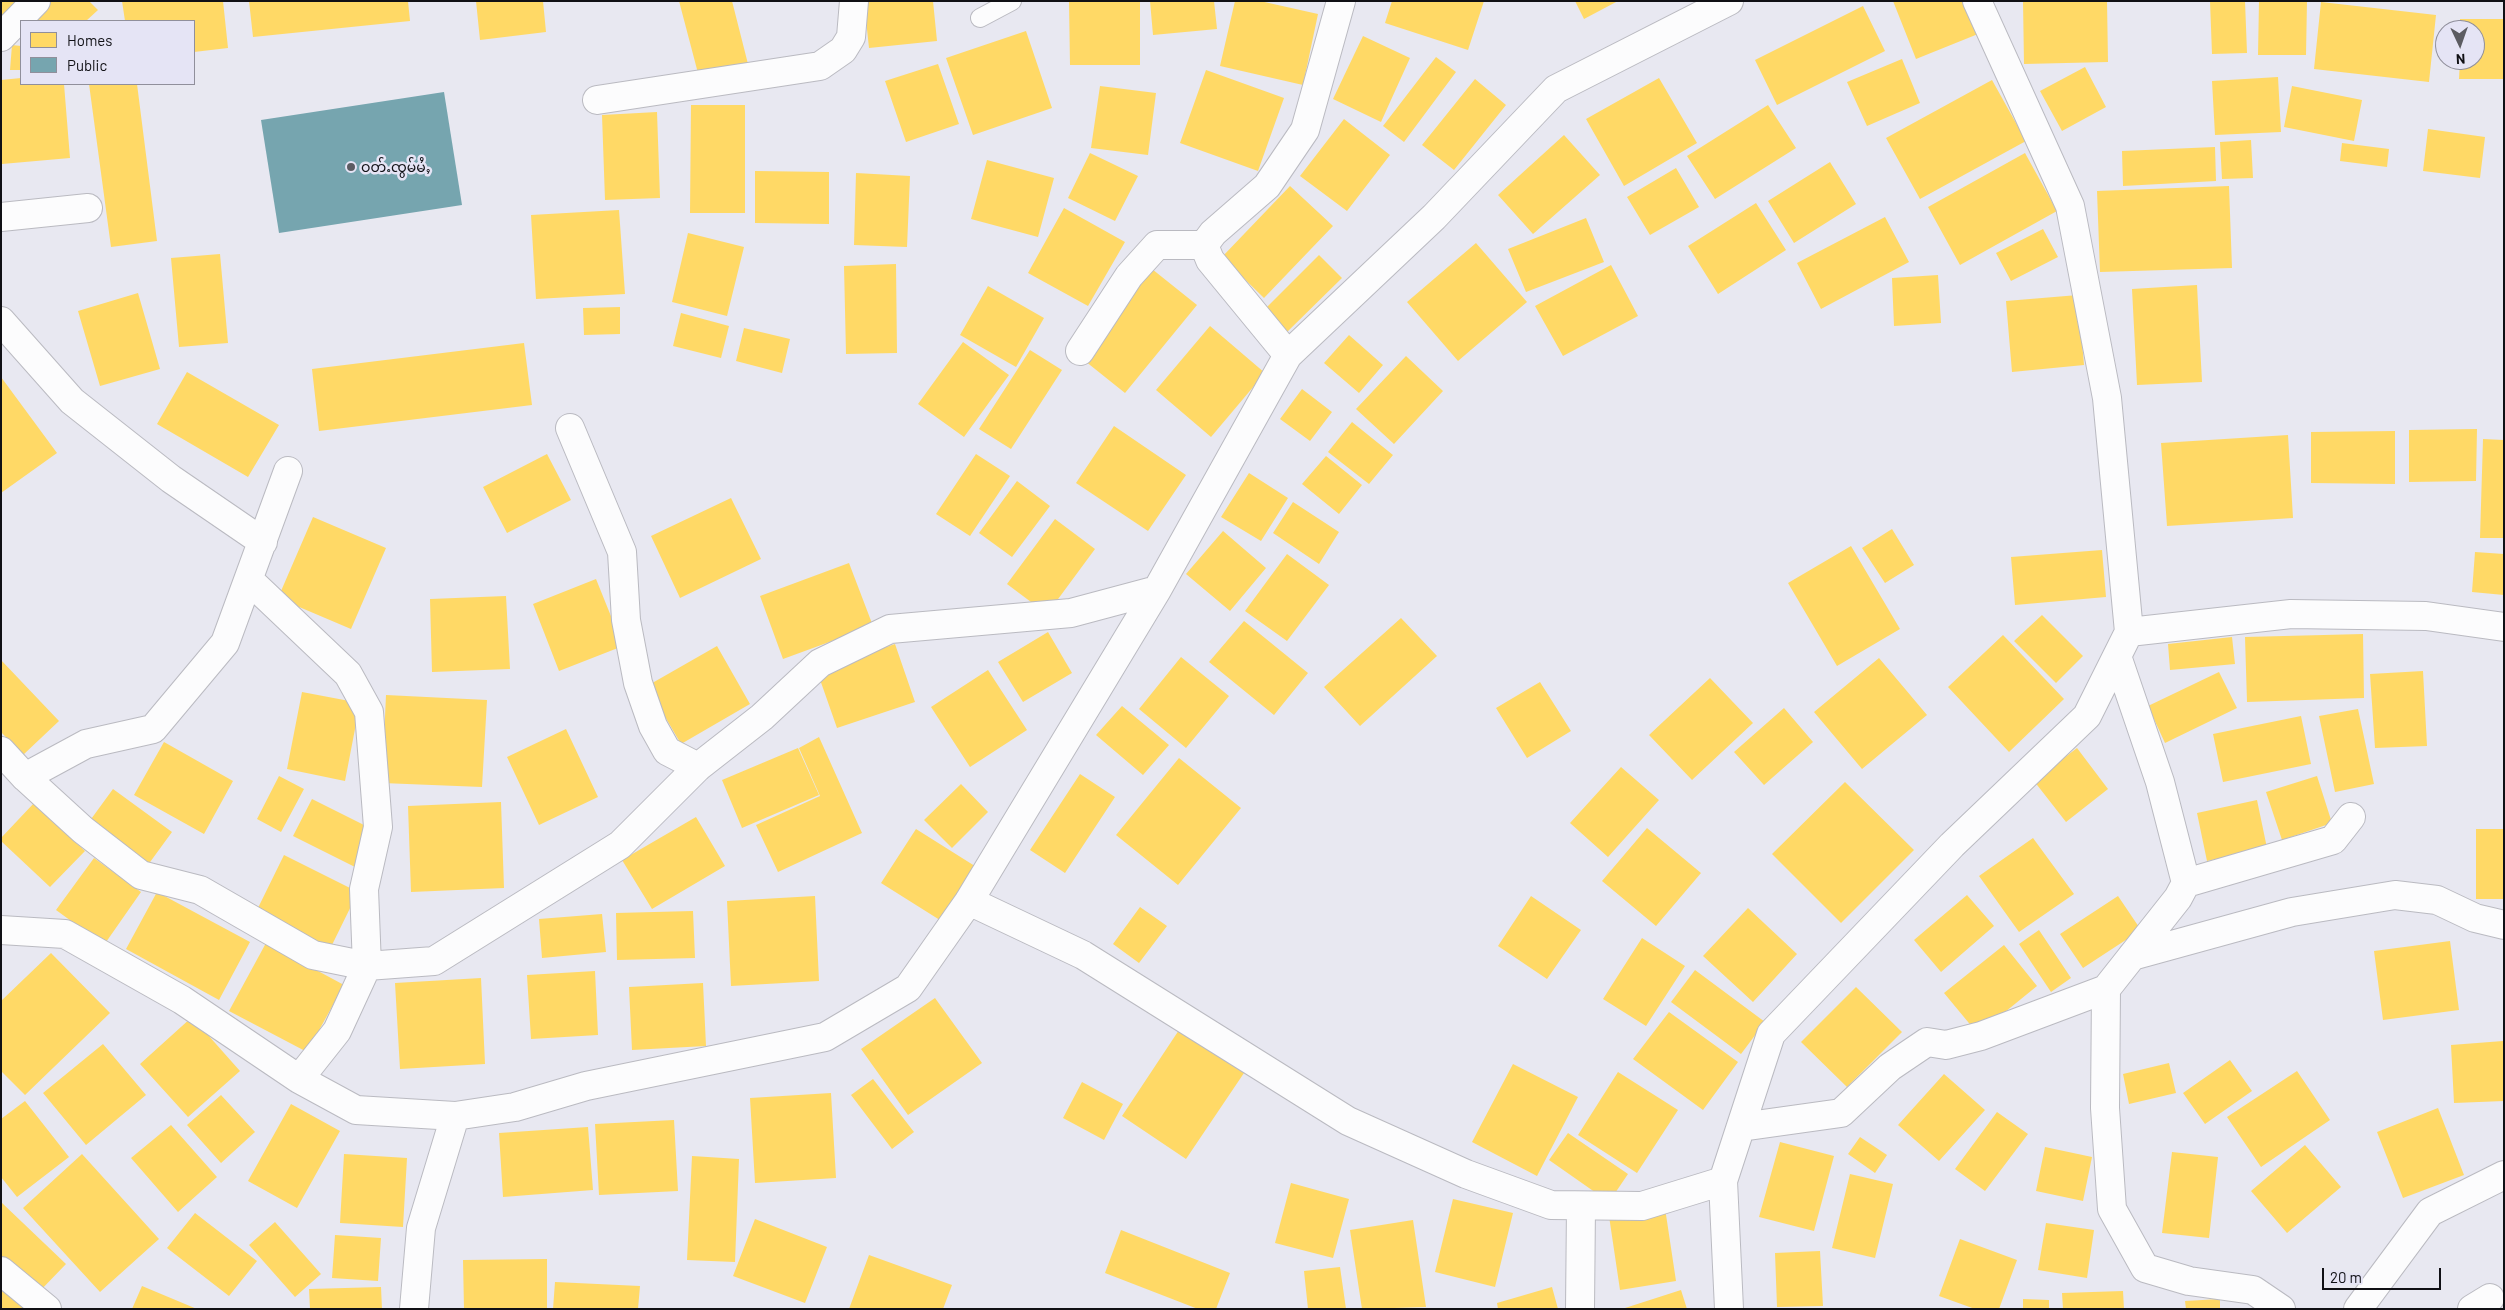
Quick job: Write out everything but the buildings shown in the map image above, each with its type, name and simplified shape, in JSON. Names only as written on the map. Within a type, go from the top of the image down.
[{"type":"street","points":[[1,37],[36,1]]},
{"type":"street","points":[[597,100],[820,66],[843,50],[851,37],[854,1]]},
{"type":"street","points":[[1204,245],[1212,233],[1267,186],[1305,130],[1341,1]]},
{"type":"street","points":[[1,930],[65,934],[182,1000],[299,1079],[356,1110],[455,1116],[515,1107],[586,1086],[825,1037],[908,988],[969,901],[1158,590],[1288,355],[1434,216],[1556,89],[1729,1]]},
{"type":"street","points":[[1741,1127],[1841,1113],[1890,1067],[1927,1042],[1946,1045],[1981,1036],[2106,989],[2178,898],[2186,883],[2123,644],[2107,398],[2070,206],[1977,1]]},
{"type":"street","points":[[2,214],[88,208]]},
{"type":"street","points":[[1080,350],[1129,276],[1157,245],[1204,245]]},
{"type":"street","points":[[1204,245],[1210,260],[1288,355]]},
{"type":"street","points":[[1,321],[72,401],[171,480],[263,542]]},
{"type":"street","points":[[570,428],[622,552],[626,620],[638,683],[653,726],[668,750],[698,767]]},
{"type":"street","points":[[25,777],[86,744],[153,729],[225,643],[288,471]]},
{"type":"street","points":[[249,580],[348,674],[369,712],[378,827],[364,889],[367,966],[337,1031],[299,1079]]},
{"type":"street","points":[[1,751],[25,777],[83,830],[141,874],[200,890],[312,955],[367,966],[434,961],[620,845],[698,767],[762,717],[820,663],[890,629],[1071,613],[1158,590]]},
{"type":"street","points":[[2123,644],[2291,614],[2426,616],[2504,627]]},
{"type":"street","points":[[1729,1309],[1722,1181],[1771,1034],[1952,844],[2087,716],[2123,644]]},
{"type":"street","points":[[2186,883],[2333,840],[2351,817]]},
{"type":"street","points":[[2132,956],[2292,912],[2395,896],[2437,900],[2475,918],[2504,925]]},
{"type":"street","points":[[969,901],[1083,955],[1348,1122],[1466,1174],[1551,1205],[1581,1206],[1642,1206],[1722,1181]]},
{"type":"street","points":[[2106,989],[2105,1108],[2112,1209],[2145,1268],[2189,1281],[2252,1290],[2281,1309]]},
{"type":"street","points":[[414,1309],[421,1228],[455,1116]]},
{"type":"street","points":[[2358,1309],[2430,1212],[2504,1175]]},
{"type":"street","points":[[1580,1309],[1581,1206]]},
{"type":"street","points":[[1,1271],[47,1309]]},
{"type":"lane","points":[[980,18],[1012,1]]},
{"type":"place","name":"ဝတ်ႉၸွမ်မႆႇ","points":[[351,167]]}]
